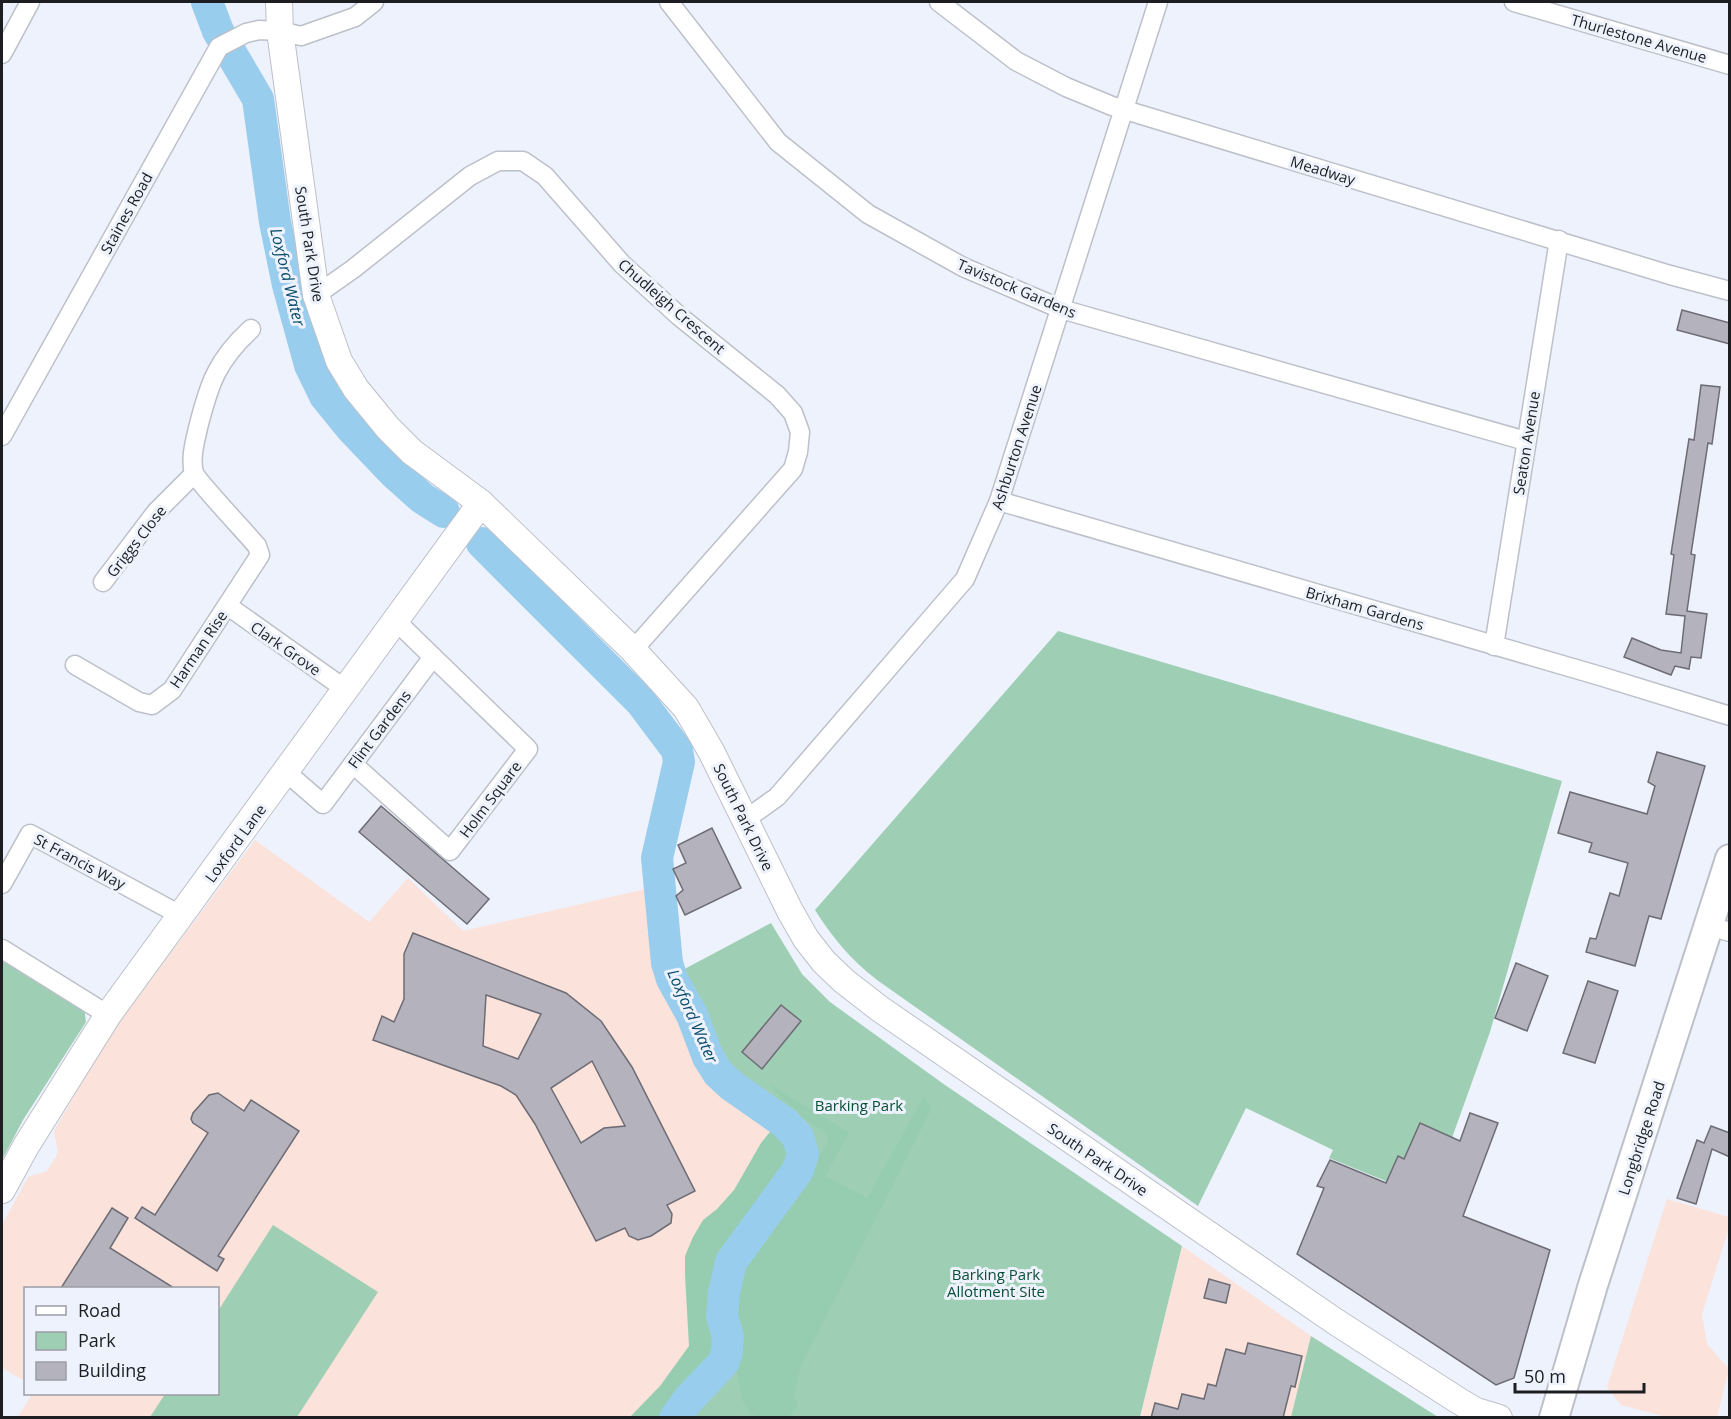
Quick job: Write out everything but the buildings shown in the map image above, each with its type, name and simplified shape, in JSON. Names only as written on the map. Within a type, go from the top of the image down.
[{"type":"main road","name":"Longbridge Road","points":[[1554,1418],[1593,1285],[1719,929],[1730,860]]},
{"type":"street","points":[[2,54],[30,2]]},
{"type":"street","name":"South Park Drive","points":[[279,2],[280,31],[316,295],[339,361],[356,389],[388,428],[412,452],[481,503],[633,650],[686,708],[746,819],[790,911],[806,939],[824,962],[844,981],[948,1057],[1336,1322],[1459,1401],[1476,1411],[1499,1418]]},
{"type":"street","name":"Staines Road","points":[[4,426],[225,44],[246,33],[259,30],[280,31],[301,36],[355,17],[374,2]]},
{"type":"street","name":"Tavistock Gardens","points":[[669,2],[778,142],[868,214],[963,267],[1061,309],[1526,441]]},
{"type":"street","name":"Meadway","points":[[939,2],[1016,61],[1066,87],[1124,110],[1670,275],[1730,291]]},
{"type":"street","name":"Ashburton Avenue","points":[[746,819],[777,797],[965,579],[999,501],[1158,2]]},
{"type":"street","name":"Thurlestone Avenue","points":[[1514,2],[1730,64]]},
{"type":"street","name":"Chudleigh Crescent","points":[[316,295],[353,269],[470,176],[498,161],[524,161],[544,176],[630,271],[679,316],[777,395],[793,413],[800,432],[798,452],[792,469],[633,650]]},
{"type":"street","name":"Seaton Avenue","points":[[1494,646],[1559,240]]},
{"type":"street","points":[[228,606],[260,555],[257,546],[194,474],[194,448],[207,390],[223,359],[251,328]]},
{"type":"street","name":"Griggs Close","points":[[103,582],[156,512],[194,474]]},
{"type":"street","name":"Brixham Gardens","points":[[999,501],[1730,716]]},
{"type":"street","name":"Loxford Lane","points":[[2,1190],[26,1146],[108,1015],[481,503]]},
{"type":"street","name":"Harman Rise","points":[[75,665],[140,702],[153,705],[172,690],[228,606]]},
{"type":"street","name":"Clark Grove","points":[[228,606],[345,689]]},
{"type":"street","points":[[395,620],[433,657]]},
{"type":"street","name":"Flint Gardens","points":[[286,772],[323,804],[433,657]]},
{"type":"street","name":"Holm Square","points":[[353,764],[450,851],[528,749],[433,657]]},
{"type":"street","name":"St Francis Way","points":[[2,884],[30,834],[182,916]]},
{"type":"street","points":[[2,949],[108,1015]]},
{"type":"shaded area","points":[[255,840],[369,922],[408,878],[463,931],[650,888],[659,969],[682,1014],[701,1063],[710,1078],[721,1089],[786,1136],[791,1142],[792,1158],[788,1168],[724,1256],[719,1267],[714,1298],[718,1353],[713,1363],[684,1392],[665,1417],[18,1417],[31,1395],[219,1395],[219,1287],[24,1287],[24,1380],[2,1368],[2,1225],[28,1177],[47,1171],[58,1153],[54,1131],[109,1036]]},
{"type":"shaded area","points":[[1667,1199],[1729,1217],[1729,1228],[1702,1314],[1707,1344],[1729,1369],[1717,1417],[1666,1417],[1621,1405],[1607,1387]]},
{"type":"shaded area","points":[[1182,1246],[1311,1336],[1438,1418],[1140,1418]]},
{"type":"green space","points":[[1058,631],[1562,781],[1490,1032],[1430,1199],[1329,1158],[1333,1150],[1246,1108],[1198,1206],[877,980],[850,956],[821,920],[815,910]]},
{"type":"green space","points":[[771,923],[802,974],[830,1002],[945,1085],[1182,1246],[1140,1417],[681,1417],[723,1372],[728,1363],[732,1343],[727,1303],[733,1269],[743,1252],[792,1188],[806,1156],[805,1142],[800,1131],[779,1112],[740,1086],[720,1068],[709,1049],[695,1009],[675,974]]},
{"type":"green space","points":[[2,961],[84,1007],[86,1022],[23,1120],[2,1160]]},
{"type":"green space","points":[[770,1084],[849,1133],[825,1176],[867,1198],[924,1096],[932,1108],[801,1366],[794,1395],[798,1403],[794,1412],[788,1417],[758,1417],[751,1414],[743,1402],[736,1368],[729,1361],[733,1338],[727,1313],[734,1266],[804,1167],[821,1153],[827,1144],[826,1133],[805,1120]]},
{"type":"green space","points":[[774,1127],[791,1142],[792,1158],[788,1168],[721,1263],[715,1284],[714,1300],[719,1343],[716,1358],[685,1391],[665,1417],[630,1417],[660,1386],[689,1346],[685,1256],[693,1237],[703,1220],[717,1209],[734,1190],[761,1143]]},
{"type":"green space","points":[[273,1225],[378,1292],[297,1417],[150,1417],[164,1395],[219,1395],[219,1309]]},
{"type":"green space","points":[[1311,1336],[1438,1417],[1291,1417]]},
{"type":"waterway","name":"Loxford Water","points":[[207,2],[218,31],[258,99],[275,222],[288,285],[310,365],[325,396],[351,428],[393,472],[422,498],[444,512]]},
{"type":"waterway","name":"Loxford Water","points":[[482,543],[641,702],[677,750],[679,762],[657,858],[667,963],[672,979],[692,1015],[708,1057],[718,1073],[732,1086],[785,1123],[798,1137],[803,1154],[798,1170],[731,1262],[724,1293],[722,1316],[728,1337],[727,1352],[723,1363],[688,1400],[675,1418]]},
{"type":"park label","name":"Barking Park","points":[[859,1105]]},
{"type":"park label","name":"Barking Park Allotment Site","points":[[996,1282]]}]
